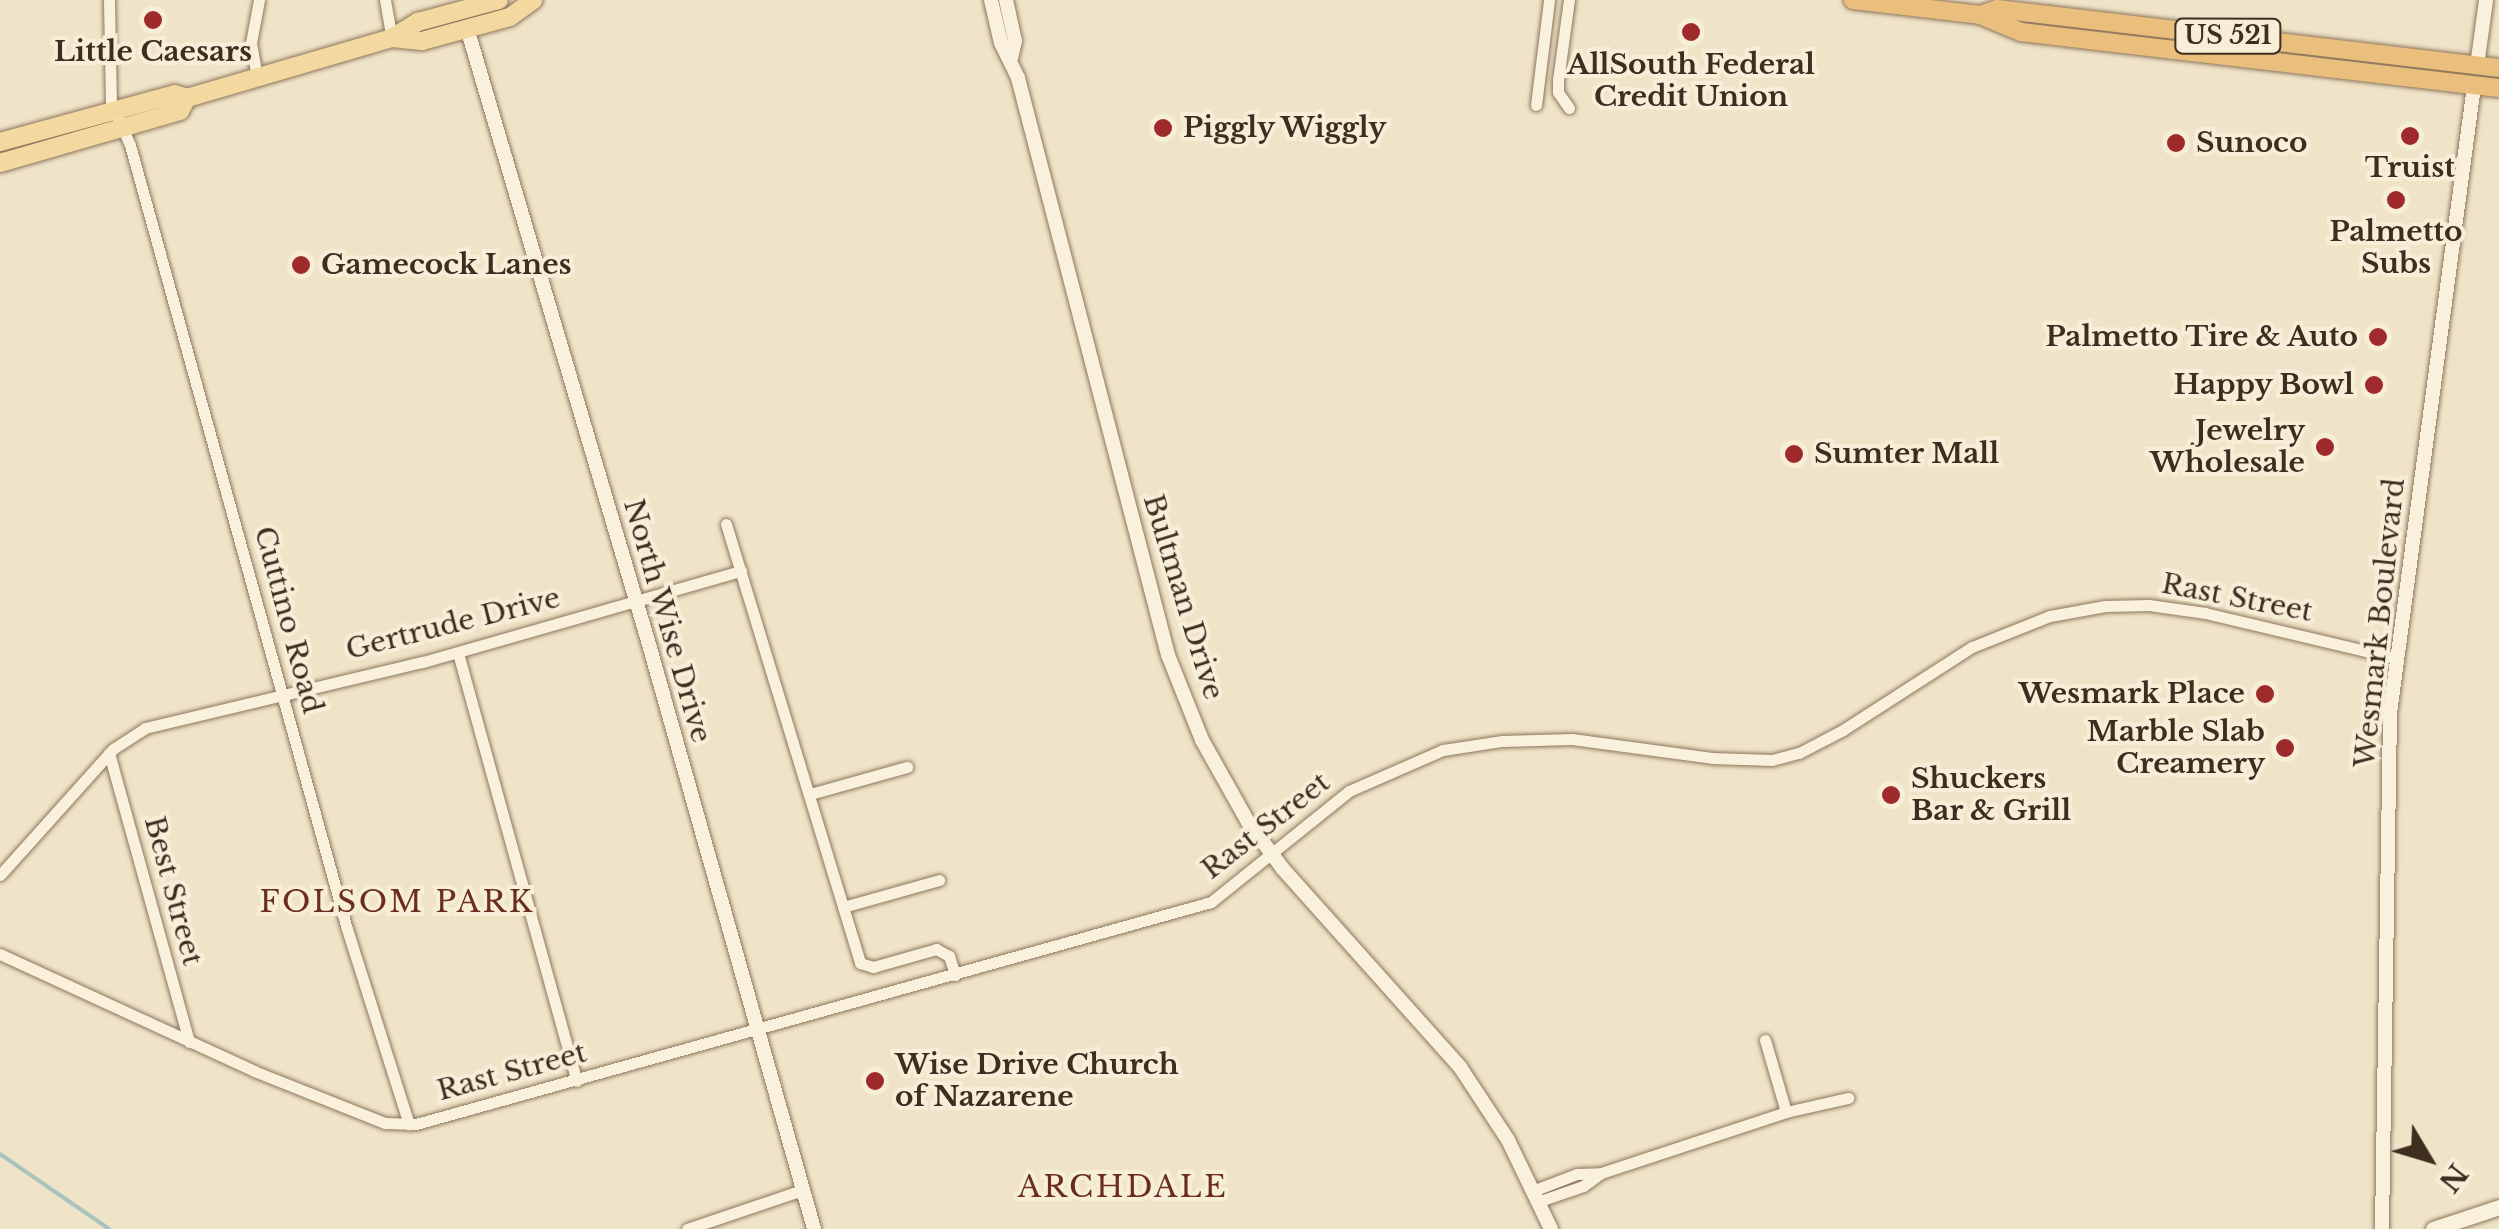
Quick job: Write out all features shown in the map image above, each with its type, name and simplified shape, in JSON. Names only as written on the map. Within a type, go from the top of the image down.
[{"type":"highway","name":"US 521","points":[[1853,0],[1980,15],[2021,32],[2499,88]]},
{"type":"highway","name":"US 521","points":[[1980,15],[1998,9],[2051,8],[2499,68]]},
{"type":"main road","points":[[0,142],[175,94],[187,98],[392,38],[422,41],[462,13],[499,0]]},
{"type":"main road","points":[[462,13],[510,17],[530,0]]},
{"type":"main road","points":[[0,163],[180,111],[187,98]]},
{"type":"main road","points":[[2433,1229],[2499,1208]]},
{"type":"street","name":"Cuttino Road","points":[[109,0],[115,110],[347,929],[409,1124]]},
{"type":"street","points":[[257,77],[251,42],[259,0]]},
{"type":"street","points":[[385,0],[392,38]]},
{"type":"street","name":"Bultman Drive","points":[[991,0],[1002,44],[1011,58],[1168,655],[1202,740],[1272,854],[1442,1044],[1492,1112],[1551,1229]]},
{"type":"street","name":"Bultman Drive","points":[[1006,0],[1015,42],[1011,58]]},
{"type":"street","points":[[1536,105],[1549,0]]},
{"type":"street","points":[[1568,108],[1558,92],[1558,80],[1569,0]]},
{"type":"street","points":[[2474,86],[2486,0]]},
{"type":"street","name":"North Wise Drive","points":[[462,13],[636,602],[814,1229]]},
{"type":"street","name":"Wesmark Boulevard","points":[[2382,1229],[2390,713],[2474,86]]},
{"type":"street","points":[[726,524],[857,957],[865,967],[936,949],[949,956],[955,975]]},
{"type":"street","name":"Gertrude Drive","points":[[0,875],[109,753],[127,736],[146,728],[458,652],[741,572]]},
{"type":"street","name":"Rast Street","points":[[0,954],[189,1042],[372,1118],[409,1124],[577,1081],[1210,902],[1320,812],[1368,780],[1466,745],[1572,739],[1738,760],[1772,760],[1799,753],[1956,656],[2022,626],[2078,610],[2149,605],[2205,612],[2396,658]]},
{"type":"street","points":[[458,652],[577,1081]]},
{"type":"street","name":"Best Street","points":[[109,753],[189,1042]]},
{"type":"street","points":[[810,794],[907,767]]},
{"type":"street","points":[[843,907],[939,880]]},
{"type":"street","points":[[1765,1040],[1786,1112]]},
{"type":"street","points":[[1537,1195],[1577,1174],[1601,1173],[1786,1112],[1848,1098]]},
{"type":"street","points":[[688,1229],[802,1190]]},
{"type":"waterway","points":[[0,1154],[109,1229]]},
{"type":"place","name":"Little Caesars","points":[[153,20]]},
{"type":"place","name":"AllSouth Federal Credit Union","points":[[1691,32]]},
{"type":"place","name":"Piggly Wiggly","points":[[1163,128]]},
{"type":"place","name":"Truist","points":[[2410,136]]},
{"type":"place","name":"Sunoco","points":[[2176,143]]},
{"type":"place","name":"Palmetto Subs","points":[[2396,200]]},
{"type":"place","name":"Gamecock Lanes","points":[[301,265]]},
{"type":"place","name":"Palmetto Tire & Auto","points":[[2378,337]]},
{"type":"place","name":"Happy Bowl","points":[[2374,385]]},
{"type":"place","name":"Jewelry Wholesale","points":[[2325,447]]},
{"type":"place","name":"Sumter Mall","points":[[1794,454]]},
{"type":"place","name":"Wesmark Place","points":[[2265,694]]},
{"type":"place","name":"Marble Slab Creamery","points":[[2285,748]]},
{"type":"place","name":"Shuckers Bar & Grill","points":[[1891,795]]},
{"type":"place","name":"Wise Drive Church of Nazarene","points":[[875,1081]]},
{"type":"district","name":"FOLSOM PARK","points":[[397,902]]},
{"type":"district","name":"ARCHDALE","points":[[1123,1187]]}]
